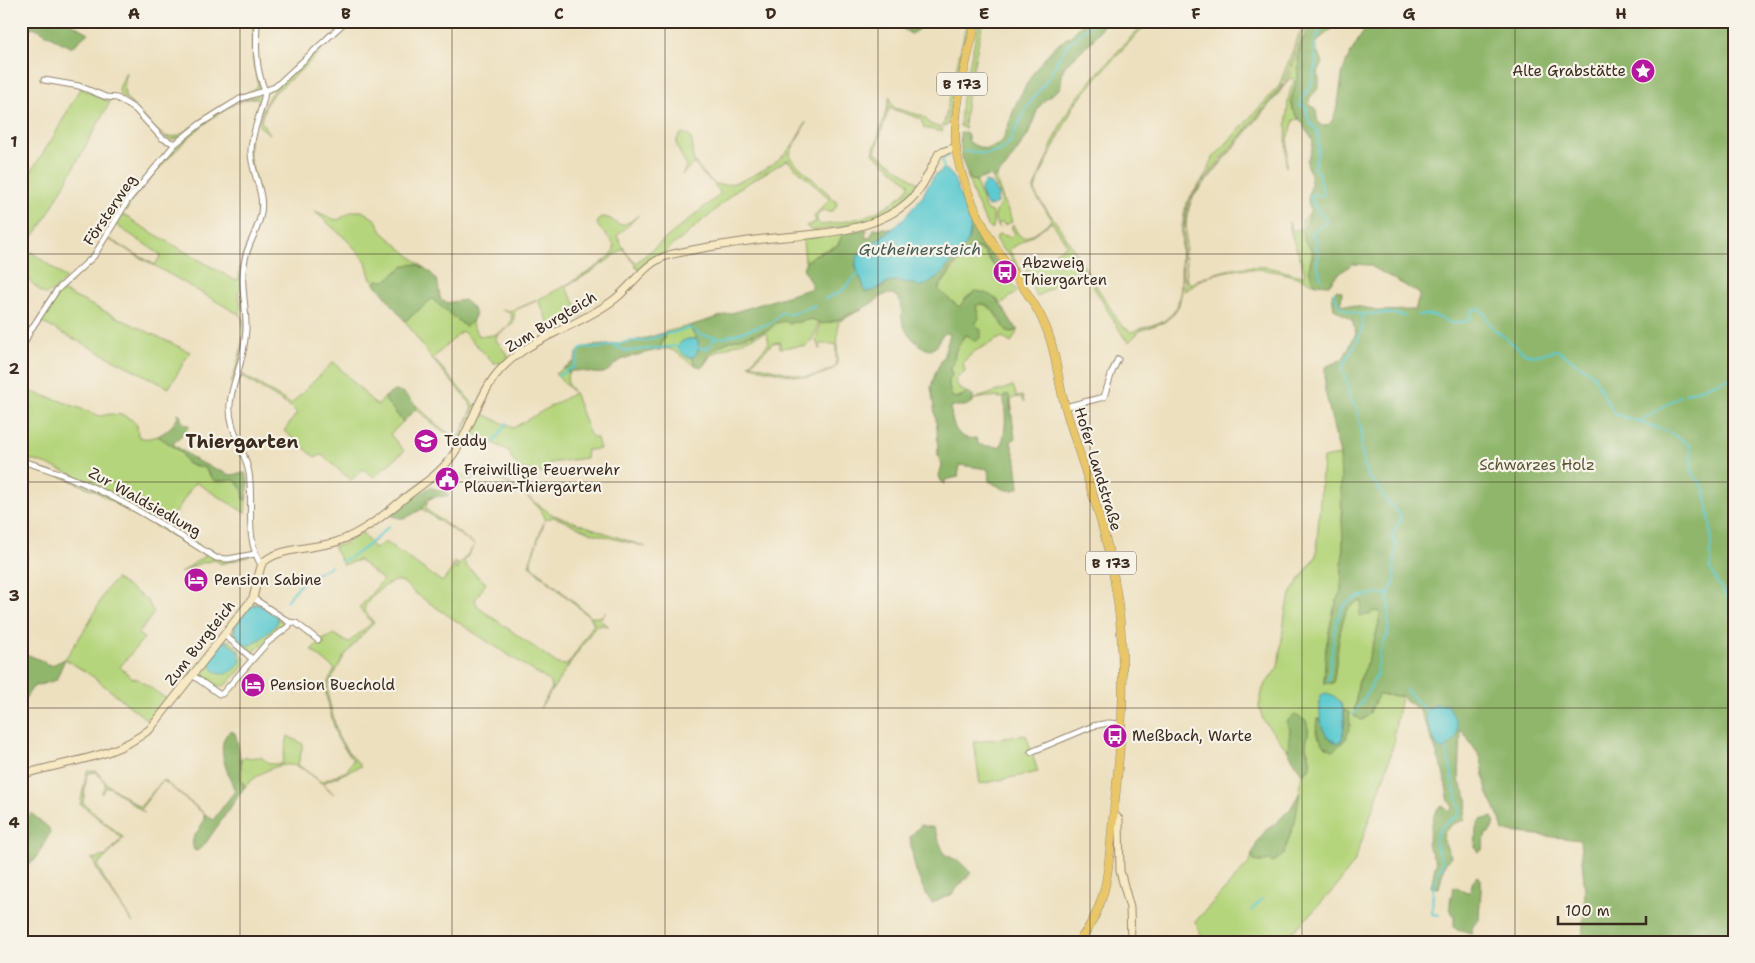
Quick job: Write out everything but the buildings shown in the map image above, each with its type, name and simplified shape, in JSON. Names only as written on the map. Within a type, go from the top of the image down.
[{"type":"main road","name":"Hofer Landstraße","points":[[976,21],[957,111],[956,147],[964,179],[990,236],[1044,322],[1065,407],[1098,509],[1114,576],[1123,645],[1121,724],[1109,866],[1100,907],[1093,921],[1078,942]]},
{"type":"street","points":[[257,21],[256,49],[258,68],[265,91],[264,101],[253,135],[251,156],[260,192],[262,211],[245,257],[242,276],[246,329],[242,358],[230,404],[235,430],[249,473],[250,518],[255,554],[261,565]]},
{"type":"street","name":"Försterweg","points":[[21,350],[30,331],[57,290],[94,256],[128,200],[175,144],[200,124],[222,110],[240,100],[275,87],[346,21]]},
{"type":"street","points":[[44,80],[79,86],[106,97],[117,98],[136,109],[162,138],[175,144]]},
{"type":"street","name":"Zum Burgteich","points":[[21,775],[41,768],[84,760],[107,753],[133,742],[150,729],[253,598],[258,584],[261,565],[278,555],[339,541],[382,517],[437,473],[457,450],[484,396],[500,370],[527,349],[613,300],[654,262],[669,255],[732,244],[808,235],[874,223],[907,203],[923,185],[939,154],[942,151],[956,147]]},
{"type":"street","points":[[1065,407],[1104,397],[1118,359]]},
{"type":"street","name":"Zur Waldsiedlung","points":[[21,461],[64,474],[105,492],[146,514],[216,558],[228,559],[255,554]]},
{"type":"street","points":[[21,548],[24,558],[21,589]]},
{"type":"street","points":[[253,598],[289,622],[296,623],[318,640]]},
{"type":"street","points":[[192,675],[219,694],[222,694],[267,643],[289,626],[289,622]]},
{"type":"street","points":[[224,635],[252,659]]},
{"type":"street","points":[[1031,752],[1093,726],[1108,723],[1121,724]]},
{"type":"street","points":[[1114,815],[1119,819],[1120,871],[1130,908],[1131,942]]},
{"type":"green space","points":[[21,21],[67,21],[88,33],[71,48],[34,27],[21,31]]},
{"type":"green space","points":[[252,21],[255,21],[254,54],[260,89],[224,106],[179,138],[170,140],[156,131],[120,95],[119,89],[126,72],[124,91],[126,98],[157,131],[167,137],[178,136],[214,111],[258,85],[253,61]]},
{"type":"green space","points":[[350,21],[353,21],[331,39],[308,64],[272,95],[266,104],[261,121],[270,134],[259,126],[263,108],[273,91]]},
{"type":"green space","points":[[891,21],[923,21],[920,28],[911,34]]},
{"type":"green space","points":[[967,21],[969,21],[947,126],[941,126],[944,123]]},
{"type":"green space","points":[[979,21],[983,21],[967,97],[964,125],[966,128],[963,128],[960,126],[962,99]]},
{"type":"green space","points":[[1085,21],[1106,21],[1092,41],[1065,66],[1061,74],[1059,89],[1038,108],[1028,135],[1005,168],[993,179],[990,175],[976,181],[971,180],[964,164],[960,133],[967,133],[969,142],[976,146],[986,149],[998,145],[1003,140],[1017,101],[1035,70],[1054,47],[1073,34]]},
{"type":"green space","points":[[1146,21],[1149,21],[1097,77],[1073,107],[1035,189],[1036,195],[1058,225],[1121,325],[1131,332],[1164,321],[1177,307],[1181,289],[1182,227],[1186,203],[1205,176],[1213,158],[1279,86],[1299,34],[1309,21],[1313,21],[1301,36],[1287,75],[1280,88],[1199,185],[1187,204],[1183,233],[1182,290],[1179,305],[1174,314],[1164,322],[1140,331],[1129,342],[1125,339],[1082,268],[1037,297],[1025,277],[1025,272],[1067,245],[1052,222],[1009,250],[1021,270],[1019,271],[1011,259],[1012,257],[1002,249],[996,238],[999,234],[1010,237],[1015,234],[1011,227],[1013,225],[1019,235],[1023,237],[1031,235],[1050,222],[1051,218],[1035,194],[1034,188],[1060,126],[1072,105],[1094,77]]},
{"type":"green space","name":"Schwarzes Holz","points":[[1315,21],[1337,22],[1317,42],[1316,47],[1323,63],[1318,73],[1319,86],[1309,100],[1309,104],[1316,109],[1318,122],[1323,126],[1328,125],[1336,112],[1345,64],[1371,21],[1734,21],[1734,942],[1582,942],[1585,891],[1580,840],[1503,831],[1500,819],[1487,792],[1481,758],[1461,729],[1459,781],[1468,799],[1464,820],[1453,824],[1444,832],[1443,840],[1451,856],[1444,866],[1439,888],[1431,887],[1436,862],[1427,844],[1434,816],[1439,807],[1443,805],[1449,812],[1453,807],[1449,802],[1444,775],[1435,748],[1420,711],[1401,696],[1378,695],[1369,714],[1362,720],[1354,716],[1358,684],[1366,667],[1378,628],[1380,612],[1374,611],[1369,615],[1359,616],[1362,600],[1352,605],[1347,611],[1341,630],[1333,683],[1324,683],[1326,648],[1333,612],[1341,590],[1343,546],[1340,455],[1325,391],[1325,367],[1343,359],[1356,333],[1352,320],[1334,309],[1332,294],[1336,290],[1342,292],[1341,304],[1376,311],[1415,310],[1420,294],[1369,265],[1352,264],[1335,277],[1329,285],[1316,284],[1311,277],[1309,268],[1313,256],[1312,250],[1304,240],[1302,231],[1308,222],[1310,212],[1308,199],[1311,174],[1308,169],[1307,160],[1311,153],[1313,140],[1293,110],[1291,101],[1298,75],[1302,39]]},
{"type":"green space","points":[[1302,39],[1298,75],[1291,101],[1293,110],[1300,121],[1298,119],[1294,120],[1288,139],[1286,167],[1287,110],[1294,82],[1292,78],[1289,79],[1194,196],[1283,86],[1288,78]]},
{"type":"green space","points":[[80,88],[110,102],[43,223],[25,247],[66,278],[57,287],[45,294],[21,277],[21,187],[54,136]]},
{"type":"green space","points":[[258,95],[262,98],[262,102],[258,112],[260,102],[257,98],[246,100]]},
{"type":"green space","points":[[890,96],[890,101],[894,108],[923,116],[930,124],[943,129],[942,132],[924,128],[921,119],[889,108],[875,152],[918,183],[907,196],[883,214],[858,223],[812,231],[806,226],[816,222],[814,216],[830,199],[787,160],[736,190],[707,218],[672,245],[665,253],[652,258],[639,270],[623,249],[588,274],[565,286],[582,315],[552,330],[538,300],[586,274],[610,256],[614,250],[611,240],[598,226],[597,223],[601,217],[612,220],[620,225],[639,215],[617,236],[625,251],[634,262],[637,262],[719,195],[720,192],[712,182],[723,185],[732,184],[772,165],[780,159],[797,139],[806,122],[790,153],[791,159],[837,203],[831,211],[819,212],[817,221],[821,225],[853,220],[871,214],[906,192],[909,183],[873,152]]},
{"type":"green space","points":[[227,107],[198,129],[170,156],[136,194],[127,211],[124,209],[136,192],[173,151],[198,127]]},
{"type":"green space","points":[[251,133],[249,154],[258,192],[258,216],[243,260],[241,288],[238,294],[241,303],[240,315],[110,240],[106,241],[95,256],[107,238],[155,265],[161,255],[116,225],[122,215],[129,217],[134,222],[234,280],[239,279],[241,263],[254,227],[257,209],[257,200],[248,156]]},
{"type":"green space","points":[[682,133],[691,139],[693,158],[699,169],[693,164],[682,175],[686,166],[678,149],[677,141]]},
{"type":"green space","points":[[967,174],[971,180],[976,181],[985,209],[993,213],[993,228],[991,229],[987,225],[973,194]]},
{"type":"green space","points":[[997,175],[998,185],[1012,222],[1004,225],[1002,222],[998,225],[1000,228],[997,225],[995,218],[1002,202],[993,179]]},
{"type":"green space","points":[[1193,198],[1187,216],[1186,228],[1186,219],[1189,204]]},
{"type":"green space","points":[[313,210],[338,220],[353,211],[362,211],[376,220],[382,232],[429,272],[417,264],[404,266],[385,281],[375,283],[377,286],[370,277],[366,261],[347,240]]},
{"type":"green space","points":[[1310,212],[1303,234],[1312,251],[1310,268],[1316,284],[1278,272],[1249,269],[1214,274],[1222,271],[1237,268],[1259,267],[1304,276],[1289,222],[1292,230],[1299,230],[1302,227],[1303,220]]},
{"type":"green space","points":[[973,222],[976,223],[998,264],[997,266],[994,266],[981,249],[974,248],[968,251],[956,263],[938,289],[959,307],[966,298],[976,291],[985,293],[998,301],[1018,330],[1007,331],[991,308],[981,304],[976,306],[979,318],[975,325],[981,330],[981,337],[976,341],[972,340],[968,335],[964,336],[955,352],[954,363],[949,369],[952,375],[949,380],[949,386],[952,397],[958,398],[968,393],[973,395],[973,402],[965,406],[952,406],[952,420],[959,434],[969,438],[976,438],[979,445],[1000,447],[1005,425],[1004,397],[1009,395],[1015,438],[1011,442],[1016,460],[1019,488],[1008,490],[989,481],[988,469],[960,465],[958,477],[945,480],[945,484],[941,481],[939,476],[942,465],[938,456],[937,428],[931,387],[950,335],[948,333],[944,334],[937,346],[929,350],[921,346],[910,336],[905,328],[902,321],[899,299],[893,294],[886,294],[862,309],[823,324],[811,319],[799,322],[790,323],[784,321],[776,323],[769,330],[719,346],[710,353],[704,365],[700,367],[695,365],[692,357],[695,355],[698,342],[689,326],[813,288],[803,268],[805,263],[813,256],[838,245],[843,233],[867,229],[865,237],[870,238],[874,229],[892,229],[878,239],[855,265],[864,287],[877,288],[895,281],[915,284],[969,238]]},
{"type":"green space","points":[[867,229],[843,233],[838,245],[814,255],[805,262],[803,239]]},
{"type":"green space","points":[[973,248],[983,252],[994,266],[998,264],[1018,291],[1001,304],[997,299],[966,298],[959,308],[938,289],[965,253]]},
{"type":"green space","points":[[1185,256],[1186,278],[1190,284],[1214,274],[1185,292]]},
{"type":"green space","points":[[410,264],[423,267],[434,276],[438,284],[441,300],[447,303],[464,300],[472,307],[475,314],[473,320],[466,327],[432,299],[405,321],[375,283],[377,280],[385,281],[404,266]]},
{"type":"green space","points":[[60,290],[190,352],[169,388],[39,321]]},
{"type":"green space","points":[[432,299],[466,327],[473,320],[472,324],[478,335],[489,336],[504,330],[497,335],[496,340],[509,357],[501,364],[497,362],[495,364],[462,331],[433,358],[475,406],[459,440],[455,442],[456,439],[437,427],[416,409],[416,405],[438,426],[455,437],[460,436],[472,410],[470,403],[432,359],[405,321]]},
{"type":"green space","points":[[978,304],[983,304],[990,308],[1002,324],[1012,332],[1018,330],[1011,343],[1002,337],[975,351],[963,362],[965,371],[955,381],[960,389],[968,393],[955,398],[952,397],[949,388],[949,380],[952,375],[950,368],[954,363],[955,352],[964,336],[969,335],[972,340],[981,330],[975,325],[977,315],[975,308]]},
{"type":"green space","points":[[520,308],[515,310],[513,324],[506,329],[511,320],[511,314],[501,309],[509,311]]},
{"type":"green space","points":[[862,309],[838,324],[836,367],[836,344],[820,344],[820,349],[816,341],[820,322],[836,321]]},
{"type":"green space","points":[[811,319],[818,322],[815,334],[804,348],[803,346],[780,348],[780,342],[773,343],[751,364],[804,377],[749,365],[769,343],[767,334],[764,333],[712,354],[704,365],[710,353],[719,346],[769,330],[776,323],[784,321],[790,323]]},
{"type":"green space","points":[[689,326],[697,339],[688,339],[688,357],[692,357],[695,365],[669,349],[659,350],[666,332]]},
{"type":"green space","points":[[666,332],[659,350],[621,360],[603,373],[568,372],[564,368],[575,361],[578,352],[584,347],[633,341]]},
{"type":"green space","points":[[243,336],[243,344],[238,369],[231,384],[239,359]]},
{"type":"green space","points":[[333,362],[375,404],[379,404],[385,397],[386,401],[403,422],[390,434],[404,451],[374,477],[363,469],[351,480],[322,455],[315,457],[284,431],[297,413],[291,407],[243,377],[238,380],[242,375],[245,376],[291,404]]},
{"type":"green space","points":[[564,368],[570,372],[567,375],[568,385],[574,392],[589,433],[597,438],[600,449],[587,450],[586,458],[550,463],[546,474],[523,469],[515,463],[509,451],[471,432],[479,412],[513,428],[574,393],[555,374]]},
{"type":"green space","points":[[1013,386],[1017,397],[1022,396],[1024,402],[1020,397],[1013,398],[1011,400],[1012,410],[1009,395],[1005,395],[1004,398],[988,397],[974,399]]},
{"type":"green space","points":[[21,389],[58,400],[100,416],[110,414],[123,415],[137,425],[138,436],[150,438],[158,436],[181,452],[188,464],[205,468],[208,474],[218,482],[235,480],[243,491],[244,500],[246,500],[245,513],[195,482],[168,525],[79,477],[21,457]]},
{"type":"green space","points":[[394,391],[403,392],[416,405],[416,409],[403,422],[386,401],[385,397]]},
{"type":"green space","points":[[176,413],[180,414],[182,422],[190,426],[173,444],[197,461],[230,475],[245,473],[248,483],[246,500],[244,500],[243,491],[235,480],[214,481],[205,468],[188,464],[181,452],[158,436],[173,425],[178,415]]},
{"type":"green space","points":[[1340,455],[1343,546],[1341,590],[1333,612],[1326,648],[1324,683],[1333,683],[1340,633],[1345,615],[1352,605],[1362,600],[1374,611],[1380,612],[1378,628],[1366,667],[1358,683],[1354,716],[1362,720],[1369,714],[1378,695],[1401,696],[1394,734],[1395,738],[1386,771],[1354,863],[1335,888],[1307,918],[1282,942],[1201,942],[1201,935],[1195,922],[1250,862],[1252,854],[1254,861],[1261,862],[1283,855],[1295,821],[1302,774],[1309,769],[1310,757],[1306,747],[1290,729],[1288,751],[1263,720],[1259,706],[1263,688],[1278,667],[1286,608],[1294,587],[1316,557],[1323,458]],"holes":[[[1320,696],[1339,701],[1344,710],[1349,713],[1350,726],[1334,748],[1327,748],[1316,734],[1317,719],[1321,720]]]},
{"type":"green space","points":[[473,466],[503,479],[551,514],[646,547],[592,533],[553,517],[545,520],[534,551],[545,519],[538,507],[505,482],[481,473],[467,482],[458,476],[461,473],[465,475]]},
{"type":"green space","points":[[54,473],[98,491],[122,503],[217,559],[229,561],[250,556],[221,564],[215,560],[198,564],[180,573],[206,555],[93,490]]},
{"type":"green space","points":[[430,487],[441,491],[444,490],[449,496],[431,497],[422,509],[404,519],[392,516],[393,511]]},
{"type":"green space","points":[[428,500],[427,510],[475,545],[422,509]]},
{"type":"green space","points":[[363,533],[374,549],[386,542],[442,582],[453,568],[452,563],[455,569],[458,569],[455,562],[459,565],[475,545],[464,561],[467,567],[486,583],[475,600],[479,608],[558,664],[566,665],[570,662],[594,624],[591,618],[529,565],[531,559],[531,565],[591,617],[600,617],[606,611],[599,620],[609,626],[600,625],[594,628],[540,708],[552,688],[549,681],[437,608],[404,583],[396,581],[384,586],[365,606],[364,610],[374,623],[343,658],[328,686],[328,697],[338,736],[346,749],[361,766],[325,782],[325,785],[334,794],[316,778],[321,782],[347,771],[353,760],[337,738],[325,691],[325,687],[335,669],[311,650],[319,642],[334,634],[348,643],[372,623],[359,608],[383,580],[359,560],[343,565],[333,546],[341,545]]},
{"type":"green space","points":[[116,579],[147,600],[154,613],[138,634],[144,638],[120,667],[132,678],[138,679],[168,700],[153,719],[146,719],[92,676],[65,659],[87,626],[106,590]]},
{"type":"green space","points":[[253,603],[264,606],[255,643],[276,624],[276,616],[284,622],[258,649],[249,653],[235,640],[233,629]]},
{"type":"green space","points":[[221,640],[230,641],[239,649],[245,660],[244,666],[229,682],[224,686],[215,686],[201,675],[200,672]]},
{"type":"green space","points":[[21,652],[52,665],[65,659],[56,680],[33,687],[21,704]]},
{"type":"green space","points":[[1344,710],[1349,712],[1350,726],[1346,739],[1333,751],[1319,738],[1316,724],[1317,719],[1321,720],[1323,729],[1342,740],[1345,723]]},
{"type":"green space","points":[[1295,715],[1306,721],[1308,729],[1306,745],[1310,764],[1309,769],[1302,774],[1288,751],[1290,729],[1286,722]]},
{"type":"green space","points":[[230,731],[235,733],[237,740],[241,782],[244,784],[244,788],[205,844],[197,851],[194,850],[193,840],[202,825],[205,814],[213,820],[235,791],[226,769],[223,752],[225,737]]},
{"type":"green space","points":[[1026,735],[1038,772],[980,784],[974,742]]},
{"type":"green space","points":[[288,736],[303,744],[298,765],[307,772],[296,766],[275,767],[254,778],[244,788],[244,784],[241,782],[241,758],[261,757],[270,764],[282,764]]},
{"type":"green space","points":[[87,771],[96,771],[108,785],[140,807],[159,785],[142,807],[141,810],[145,813],[110,787],[107,787],[101,794],[105,782],[96,772],[87,774],[83,803],[124,838],[98,867],[108,886],[133,923],[98,872],[94,859],[91,859],[106,856],[122,838],[80,805]]},
{"type":"green space","points":[[163,780],[205,814],[204,823],[204,814],[164,781],[161,782]]},
{"type":"green space","points":[[1300,792],[1295,821],[1283,855],[1272,863],[1269,860],[1254,861],[1252,854],[1258,841],[1266,830],[1291,808]]},
{"type":"green space","points":[[31,813],[49,828],[50,833],[35,860],[21,869],[21,862],[26,857],[21,834],[23,825]]},
{"type":"green space","points":[[1492,817],[1495,823],[1490,832],[1486,834],[1482,850],[1478,852],[1475,849],[1476,828],[1480,820]]},
{"type":"green space","points":[[921,825],[934,828],[944,854],[960,862],[971,873],[951,895],[932,903],[919,879],[911,847],[910,837]]},
{"type":"green space","points":[[1477,876],[1481,879],[1479,920],[1473,926],[1471,933],[1454,928],[1454,916],[1450,902],[1454,886],[1467,892],[1470,891],[1473,881]]},
{"type":"water","name":"Gutheinersteich","points":[[944,169],[953,176],[971,224],[967,243],[939,277],[921,287],[906,282],[893,281],[872,291],[865,292],[856,267],[857,258],[860,253],[905,217],[923,196],[934,176]]},
{"type":"water","points":[[985,182],[991,184],[998,195],[997,203],[991,206],[987,206],[982,194],[981,188]]},
{"type":"water","points":[[688,339],[697,339],[698,341],[698,351],[692,357],[688,357],[678,349],[681,342]]},
{"type":"water","points":[[258,604],[276,616],[278,621],[261,639],[248,646],[236,636],[236,623],[245,611]]},
{"type":"water","points":[[226,641],[238,651],[241,661],[228,673],[219,674],[212,667],[210,660],[216,649]]},
{"type":"water","points":[[1325,693],[1338,699],[1343,712],[1342,740],[1337,743],[1326,735],[1321,723],[1320,696]]},
{"type":"water","points":[[1435,704],[1448,705],[1457,723],[1458,728],[1455,739],[1445,749],[1438,748],[1426,721],[1426,711]]},
{"type":"waterway","points":[[965,151],[984,154],[1000,151],[1008,145],[1026,109],[1051,74],[1067,45],[1094,21]]},
{"type":"waterway","points":[[1321,278],[1317,264],[1319,253],[1315,245],[1318,241],[1311,234],[1327,222],[1310,196],[1313,194],[1319,196],[1324,194],[1319,178],[1320,174],[1314,168],[1318,137],[1315,127],[1311,125],[1307,115],[1307,107],[1300,106],[1303,96],[1311,85],[1315,68],[1316,39],[1326,21]]},
{"type":"waterway","points":[[944,169],[942,160],[948,156]]},
{"type":"waterway","points":[[825,299],[842,291],[859,274]]},
{"type":"waterway","points":[[1334,292],[1340,306],[1361,315],[1363,322],[1360,335],[1342,369],[1347,382],[1348,394],[1357,410],[1362,431],[1361,449],[1367,476],[1377,485],[1387,501],[1400,515],[1400,521],[1392,534],[1396,546],[1395,581],[1387,599],[1389,603],[1388,634],[1380,651],[1377,674],[1354,714]]},
{"type":"waterway","points":[[558,376],[575,366],[579,352],[585,347],[597,348],[632,341],[645,341],[690,328],[701,335],[722,338],[771,323],[782,312],[791,314],[816,305]]},
{"type":"waterway","points":[[1418,315],[1433,315],[1450,323],[1458,323],[1469,320],[1473,309],[1480,309],[1493,328],[1523,352],[1533,356],[1557,350],[1591,373],[1615,414],[1667,431],[1690,445],[1692,472],[1705,489],[1711,529],[1711,569],[1717,582],[1734,607]]},
{"type":"waterway","points":[[1362,314],[1389,313],[1404,316]]},
{"type":"waterway","points":[[698,347],[703,349],[709,347],[717,337]]},
{"type":"waterway","points":[[615,346],[627,351],[679,346]]},
{"type":"waterway","points":[[1685,394],[1734,377]]},
{"type":"waterway","points":[[1640,421],[1680,396]]},
{"type":"waterway","points":[[494,442],[507,423]]},
{"type":"waterway","points":[[342,561],[367,546],[389,526]]},
{"type":"waterway","points":[[286,601],[304,580],[331,566]]},
{"type":"waterway","points":[[1328,682],[1337,621],[1344,606],[1359,597],[1371,594],[1388,594]]},
{"type":"waterway","points":[[1406,690],[1426,711]]},
{"type":"waterway","points":[[1439,915],[1432,914],[1436,876],[1443,864],[1437,849],[1436,839],[1442,827],[1458,816],[1460,808],[1445,749]]},
{"type":"waterway","points":[[1251,911],[1262,899]]},
{"type":"place","name":"Alte Grabstätte","points":[[1643,71]]},
{"type":"place","name":"Abzweig Thiergarten","points":[[1005,272]]},
{"type":"place","name":"Teddy","points":[[426,441]]},
{"type":"place","name":"Freiwillige Feuerwehr Plauen-Thiergarten","points":[[447,479]]},
{"type":"place","name":"Pension Sabine","points":[[196,580]]},
{"type":"place","name":"Pension Buechold","points":[[253,685]]},
{"type":"place","name":"Meßbach, Warte","points":[[1115,736]]},
{"type":"district","name":"Thiergarten","points":[[242,442]]}]
